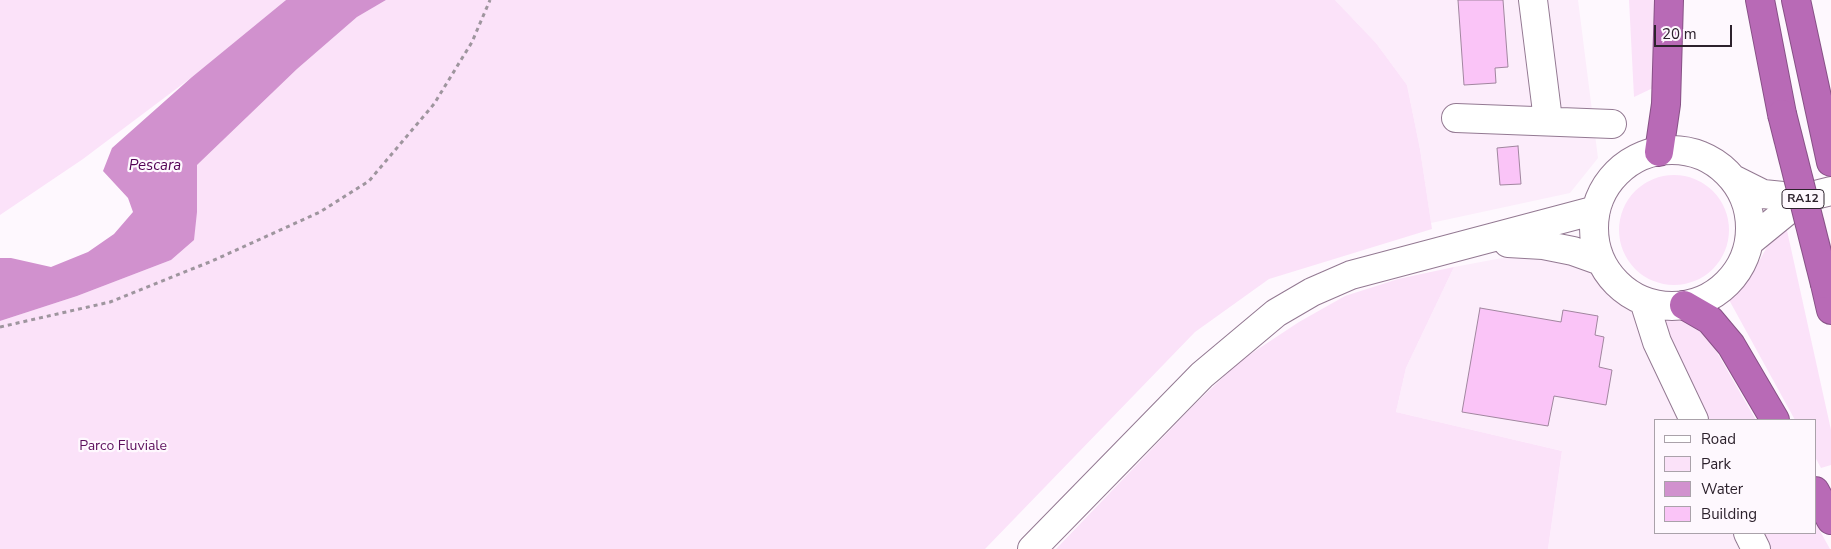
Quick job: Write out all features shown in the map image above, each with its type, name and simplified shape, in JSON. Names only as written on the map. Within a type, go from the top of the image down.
[{"type":"highway","points":[[1659,152],[1666,104],[1670,0]]},
{"type":"highway","name":"RA12","points":[[1760,0],[1782,114],[1828,297]]},
{"type":"highway","points":[[1796,0],[1818,109],[1831,162]]},
{"type":"highway","points":[[1684,305],[1710,320],[1731,345],[1774,419]]},
{"type":"highway","points":[[1816,493],[1831,520]]},
{"type":"street","points":[[1533,0],[1548,120]]},
{"type":"street","points":[[1456,118],[1548,120],[1612,124]]},
{"type":"street","points":[[1733,179],[1748,209],[1749,242],[1737,272],[1726,284],[1700,301],[1684,305],[1664,306],[1644,301],[1619,285],[1602,261],[1596,244],[1594,227],[1596,210],[1607,187],[1623,168],[1640,157],[1659,152],[1692,153],[1708,159],[1733,179],[1764,194],[1803,198],[1831,191]]},
{"type":"street","points":[[1749,242],[1803,198]]},
{"type":"street","points":[[1032,549],[1202,375],[1276,313],[1312,292],[1351,275],[1482,242],[1596,210]]},
{"type":"street","points":[[1482,242],[1543,245],[1573,251],[1602,261]]},
{"type":"street","points":[[1644,301],[1657,342],[1694,419]]},
{"type":"street","points":[[1748,534],[1756,549]]},
{"type":"path","points":[[0,327],[110,302],[212,261],[320,212],[369,181],[434,104],[472,42],[490,0]]},
{"type":"shaded area","points":[[1335,0],[1578,0],[1598,158],[1570,193],[1431,223],[1420,149],[1407,85],[1376,43]]},
{"type":"shaded area","points":[[1518,255],[1593,267],[1630,301],[1684,419],[1654,419],[1654,534],[1736,534],[1743,549],[1548,549],[1562,451],[1396,412],[1406,368],[1454,267]]},
{"type":"green space","points":[[0,0],[286,0],[192,77],[83,159],[0,215]]},
{"type":"green space","name":"Parco Fluviale","points":[[386,0],[1335,0],[1376,43],[1407,85],[1420,149],[1432,229],[1269,279],[1195,332],[985,549],[0,549],[0,321],[77,296],[171,260],[197,212],[197,165],[297,69],[357,17]]},
{"type":"green space","points":[[1629,0],[1658,0],[1653,88],[1634,97]]},
{"type":"green space","points":[[1674,175],[1685,176],[1695,180],[1713,191],[1724,209],[1728,219],[1728,241],[1724,251],[1713,269],[1695,280],[1685,284],[1674,285],[1663,284],[1653,280],[1635,269],[1624,251],[1620,241],[1619,230],[1620,219],[1624,209],[1635,191],[1653,180],[1663,176]]},
{"type":"green space","points":[[1786,226],[1831,430],[1831,465],[1821,468],[1816,459],[1816,419],[1794,419],[1728,298],[1753,272],[1772,238]]},
{"type":"green space","points":[[1454,267],[1406,368],[1396,412],[1562,451],[1548,549],[1056,549],[1194,405],[1240,361],[1299,322],[1345,296],[1398,279]]},
{"type":"green space","points":[[1678,314],[1704,330],[1755,419],[1702,419],[1663,329],[1666,320],[1671,315]]},
{"type":"green space","points":[[1816,524],[1830,549],[1760,549],[1752,534],[1816,534]]},
{"type":"water","name":"Pescara","points":[[286,0],[386,0],[357,17],[297,69],[197,165],[197,212],[194,240],[171,260],[77,296],[0,321],[0,258],[11,258],[51,267],[88,252],[114,234],[133,212],[128,198],[103,171],[112,148],[192,77]]},
{"type":"building","points":[[1458,0],[1503,0],[1508,67],[1495,68],[1496,83],[1464,85]]},
{"type":"building","points":[[1518,146],[1521,184],[1500,185],[1497,148]]},
{"type":"building","points":[[1480,308],[1561,322],[1563,310],[1598,316],[1595,335],[1604,337],[1599,367],[1612,370],[1606,405],[1554,396],[1548,426],[1462,412]]}]
